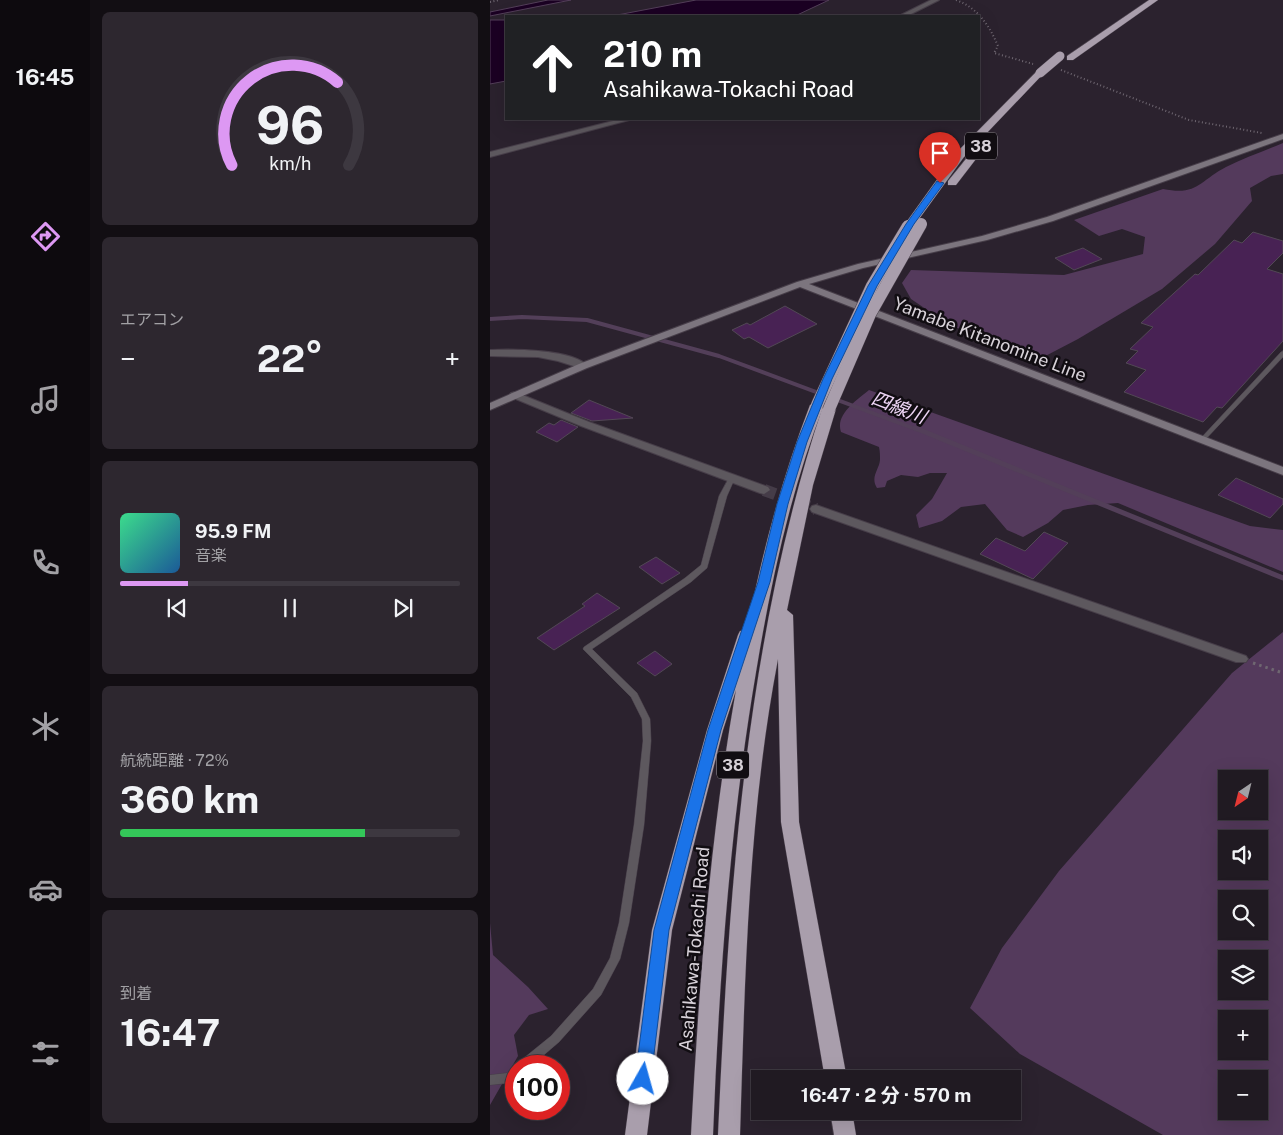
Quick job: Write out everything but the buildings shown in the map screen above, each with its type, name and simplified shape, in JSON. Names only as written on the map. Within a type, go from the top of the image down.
[{"type":"highway","name":"Asahikawa-Tokachi Road","points":[[702,1135],[707,1010],[721,865],[739,717],[764,582],[782,504],[802,442],[823,407],[916,224],[1047,71],[1139,0]]},
{"type":"highway","name":"Asahikawa-Tokachi Road","points":[[1065,57],[1154,0]]},
{"type":"highway","name":"Asahikawa-Tokachi Road","points":[[729,1135],[733,1012],[743,866],[759,720],[785,584],[823,407]]},
{"type":"highway","points":[[636,1135],[662,930],[715,730],[764,582]]},
{"type":"highway","name":"38","points":[[785,584],[790,822],[834,1070]]},
{"type":"highway","points":[[842,1120],[845,1135]]},
{"type":"main road","points":[[490,407],[583,366],[800,284],[861,266],[984,238],[1050,219],[1281,136]]},
{"type":"main road","name":"Yamabe Kitanomine Line","points":[[800,284],[1283,471]]},
{"type":"street","points":[[904,15],[936,0]]},
{"type":"street","points":[[490,155],[625,120]]},
{"type":"street","points":[[490,354],[545,355],[569,360],[583,366]]},
{"type":"street","points":[[515,395],[585,424],[764,490]]},
{"type":"street","points":[[816,509],[1241,658]]},
{"type":"lane","points":[[1202,440],[1283,353]]},
{"type":"lane","points":[[536,1055],[555,1039],[597,992],[615,959],[624,923],[639,825],[647,741],[646,719],[634,695],[587,649],[688,580],[704,566],[723,496],[732,478]]},
{"type":"lane","points":[[490,1080],[505,1078]]},
{"type":"path","points":[[490,2],[499,0]]},
{"type":"path","points":[[956,0],[973,6],[978,10],[998,46],[994,53],[1189,120],[1281,136]]},
{"type":"path","points":[[1241,658],[1283,673]]},
{"type":"shaded area","points":[[548,0],[571,0],[490,16],[490,12]]},
{"type":"shaded area","points":[[696,0],[829,0],[797,15],[617,15]]},
{"type":"shaded area","points":[[490,20],[505,20],[505,81],[490,84]]},
{"type":"shaded area","points":[[1283,143],[1283,174],[1271,176],[1250,188],[1252,201],[1215,244],[1162,289],[1078,339],[1032,363],[945,322],[911,299],[902,283],[911,270],[1064,275],[1143,254],[1145,237],[1122,229],[1099,236],[1074,220],[1163,189],[1175,191],[1191,189],[1226,167]]},
{"type":"shaded area","points":[[869,390],[1250,526],[1283,530],[1283,572],[1118,503],[1088,505],[1063,510],[1048,523],[1023,537],[1007,530],[985,504],[961,507],[942,521],[919,528],[916,515],[932,499],[947,473],[930,473],[918,477],[901,475],[887,481],[885,487],[877,488],[874,480],[880,460],[879,447],[841,432],[840,425],[841,419],[848,408]]},
{"type":"shaded area","points":[[1283,632],[1283,1135],[1163,1135],[1020,1054],[970,1008],[1002,948],[1059,871],[1232,673]]},
{"type":"shaded area","points":[[490,923],[493,955],[528,987],[548,1009],[529,1015],[514,1035],[518,1055],[505,1055],[505,1079],[490,1105]]},
{"type":"waterway","name":"四線川","points":[[490,319],[522,317],[587,320],[719,356],[918,430]]},
{"type":"waterway","name":"四線川","points":[[915,428],[1283,578]]},
{"type":"tunnel","points":[[764,490],[816,509]]},
{"type":"route","points":[[643,1079],[662,930],[715,730],[764,582],[782,504],[802,442],[848,333],[872,286],[910,224],[940,183]]}]
